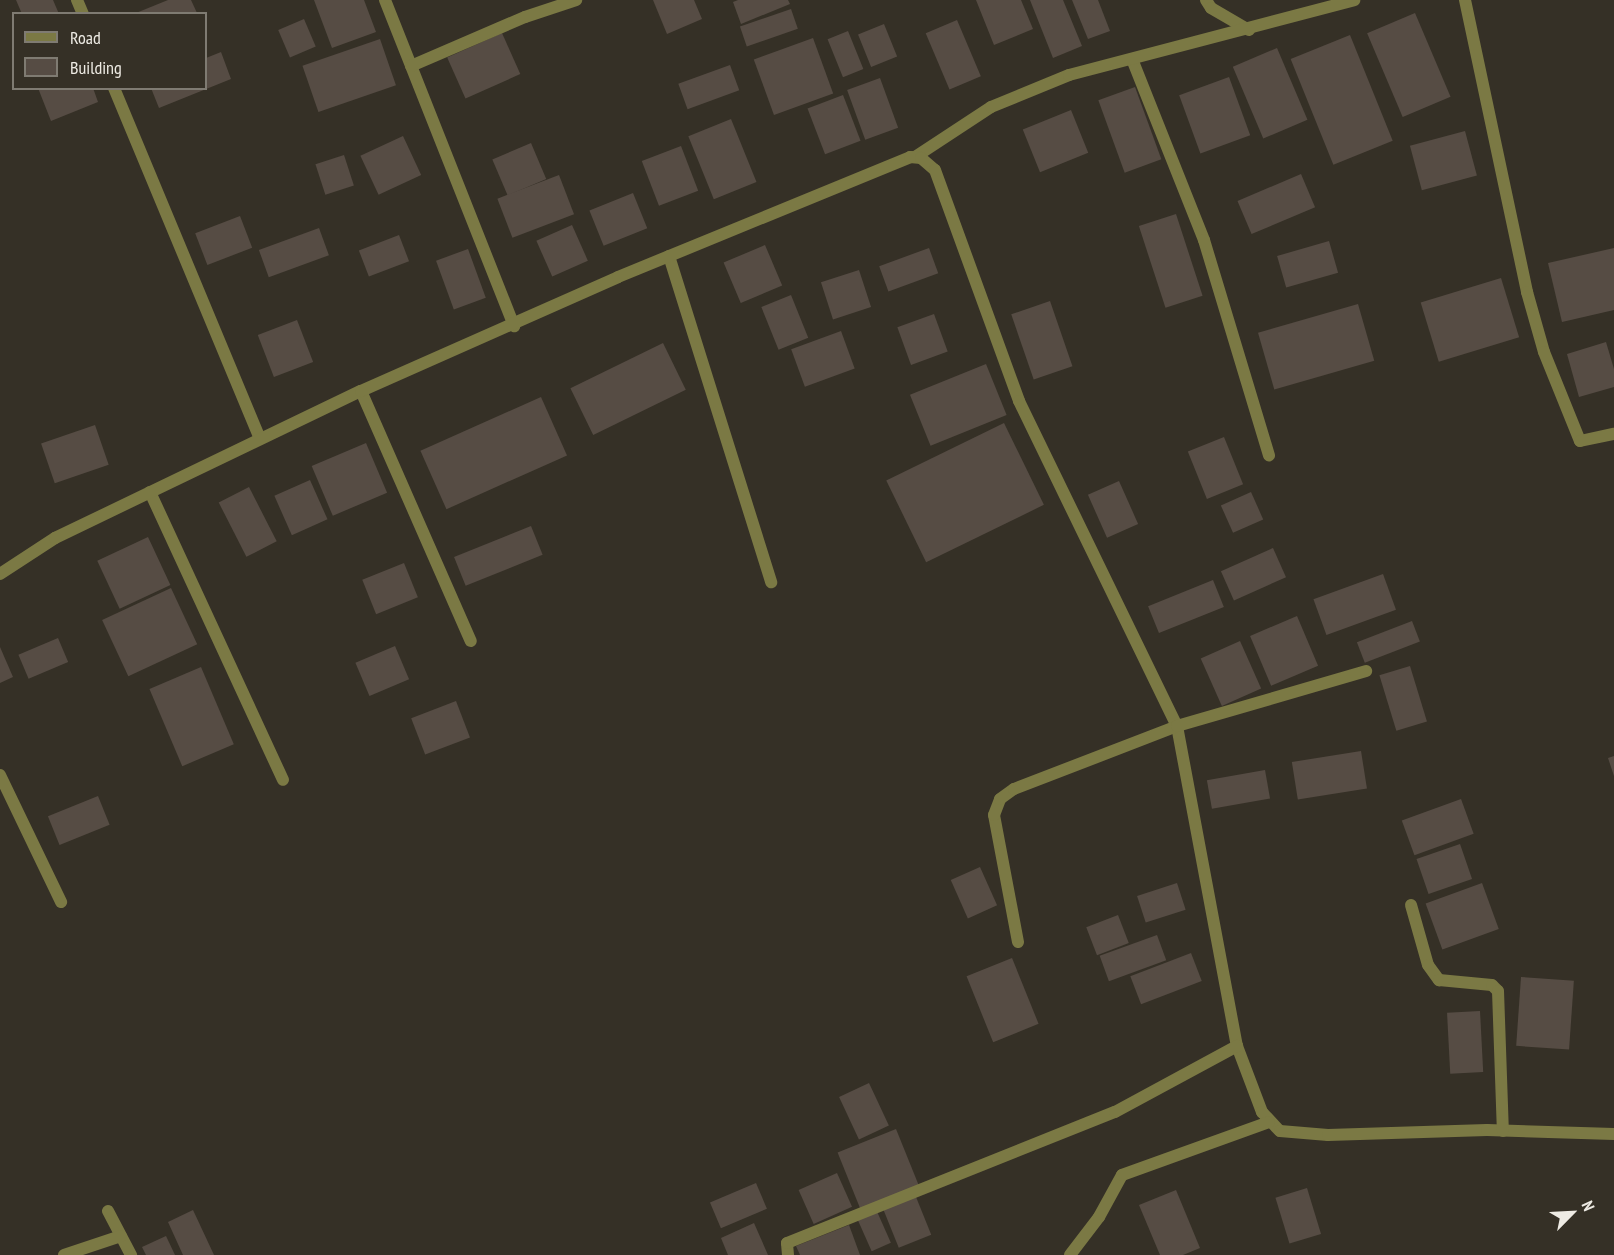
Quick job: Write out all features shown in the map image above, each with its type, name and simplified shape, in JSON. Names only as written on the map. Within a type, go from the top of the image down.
[{"type":"street","points":[[385,0],[514,326]]},
{"type":"street","points":[[411,66],[525,17],[576,0]]},
{"type":"street","points":[[1206,0],[1211,8],[1248,30]]},
{"type":"street","points":[[0,574],[55,538],[361,391],[514,326],[669,256],[915,157],[991,107],[1069,75],[1248,30],[1354,0]]},
{"type":"street","points":[[1465,0],[1527,292],[1544,352],[1580,441],[1614,435]]},
{"type":"street","points":[[1132,59],[1204,240],[1269,455]]},
{"type":"street","points":[[115,90],[260,439]]},
{"type":"street","points":[[915,157],[935,170],[1019,401],[1177,726],[1237,1046],[1269,1122],[1280,1131],[1328,1135],[1503,1131],[1614,1134]]},
{"type":"street","points":[[669,256],[771,582]]},
{"type":"street","points":[[361,391],[471,641]]},
{"type":"street","points":[[150,492],[283,780]]},
{"type":"street","points":[[1018,942],[994,815],[1000,799],[1014,789],[1177,726],[1366,671]]},
{"type":"street","points":[[0,775],[61,902]]},
{"type":"street","points":[[1411,905],[1428,965],[1438,980],[1492,985],[1498,991],[1503,1131]]},
{"type":"street","points":[[788,1255],[787,1243],[1115,1112],[1237,1046]]},
{"type":"street","points":[[1070,1255],[1099,1217],[1122,1174],[1269,1122]]},
{"type":"street","points":[[108,1211],[131,1255]]},
{"type":"street","points":[[64,1255],[121,1236]]},
{"type":"building","points":[[16,0],[53,0],[58,12],[21,12]]},
{"type":"building","points":[[168,0],[191,0],[197,12],[138,12]]},
{"type":"building","points":[[314,0],[364,0],[376,32],[332,48]]},
{"type":"building","points":[[653,0],[694,0],[702,19],[667,34]]},
{"type":"building","points":[[738,0],[788,0],[790,4],[741,24],[733,2]]},
{"type":"building","points":[[976,0],[1021,0],[1033,29],[994,45]]},
{"type":"building","points":[[1030,0],[1063,0],[1082,46],[1053,58]]},
{"type":"building","points":[[1072,0],[1098,0],[1110,31],[1088,39]]},
{"type":"building","points":[[791,9],[798,29],[747,46],[740,27]]},
{"type":"building","points":[[1415,13],[1451,97],[1403,117],[1367,33]]},
{"type":"building","points":[[304,19],[316,47],[290,58],[278,30]]},
{"type":"building","points":[[957,20],[981,76],[950,89],[926,33]]},
{"type":"building","points":[[884,24],[897,56],[871,67],[858,34]]},
{"type":"building","points":[[848,31],[863,69],[843,77],[828,39]]},
{"type":"building","points":[[502,33],[520,74],[465,99],[447,57]]},
{"type":"building","points":[[1350,35],[1393,141],[1333,165],[1291,59]]},
{"type":"building","points":[[813,38],[833,93],[774,115],[754,60]]},
{"type":"building","points":[[380,39],[396,85],[318,112],[302,66]]},
{"type":"building","points":[[1277,48],[1307,120],[1263,139],[1233,67]]},
{"type":"building","points":[[221,52],[231,79],[207,89],[207,58]]},
{"type":"building","points":[[730,65],[739,90],[688,109],[678,84]]},
{"type":"building","points":[[1229,77],[1250,135],[1200,153],[1179,95]]},
{"type":"building","points":[[880,78],[898,128],[865,140],[847,90]]},
{"type":"building","points":[[1135,87],[1161,159],[1125,173],[1098,100]]},
{"type":"building","points":[[39,90],[94,90],[98,102],[51,121]]},
{"type":"building","points":[[152,90],[204,90],[159,108]]},
{"type":"building","points":[[843,95],[861,141],[825,154],[808,109]]},
{"type":"building","points":[[1071,110],[1088,153],[1040,172],[1023,129]]},
{"type":"building","points":[[731,119],[756,182],[714,199],[688,136]]},
{"type":"building","points":[[1465,131],[1477,175],[1422,190],[1410,146]]},
{"type":"building","points":[[403,136],[421,175],[379,195],[360,156]]},
{"type":"building","points":[[531,143],[546,179],[508,195],[492,159]]},
{"type":"building","points":[[681,146],[698,191],[659,206],[642,161]]},
{"type":"building","points":[[344,155],[354,185],[325,195],[315,164]]},
{"type":"building","points":[[1301,174],[1315,207],[1252,234],[1237,201]]},
{"type":"building","points":[[559,175],[574,214],[512,238],[497,199]]},
{"type":"building","points":[[633,193],[647,228],[604,246],[589,211]]},
{"type":"building","points":[[1176,214],[1203,296],[1165,308],[1139,226]]},
{"type":"building","points":[[240,216],[252,248],[207,265],[195,233]]},
{"type":"building","points":[[572,225],[588,261],[552,276],[536,241]]},
{"type":"building","points":[[319,228],[329,255],[269,277],[259,250]]},
{"type":"building","points":[[399,235],[409,261],[369,277],[359,250]]},
{"type":"building","points":[[1329,241],[1338,273],[1286,288],[1277,256]]},
{"type":"building","points":[[765,245],[782,286],[741,303],[724,263]]},
{"type":"building","points":[[929,248],[938,273],[888,291],[879,266]]},
{"type":"building","points":[[1614,248],[1614,310],[1562,322],[1548,263]]},
{"type":"building","points":[[468,249],[486,298],[454,309],[436,261]]},
{"type":"building","points":[[859,270],[871,307],[833,319],[821,282]]},
{"type":"building","points":[[1501,278],[1519,337],[1439,362],[1421,303]]},
{"type":"building","points":[[791,295],[808,338],[779,350],[761,307]]},
{"type":"building","points":[[1050,301],[1072,366],[1034,380],[1011,314]]},
{"type":"building","points":[[1358,304],[1374,361],[1274,389],[1258,333]]},
{"type":"building","points":[[934,314],[948,352],[911,365],[897,327]]},
{"type":"building","points":[[297,320],[313,362],[274,377],[258,335]]},
{"type":"building","points":[[841,331],[855,369],[805,387],[791,349]]},
{"type":"building","points":[[1606,342],[1614,369],[1614,387],[1579,397],[1567,354]]},
{"type":"building","points":[[663,343],[686,390],[593,435],[570,388]]},
{"type":"building","points":[[986,364],[1007,415],[931,446],[910,395]]},
{"type":"building","points":[[541,397],[567,455],[446,509],[420,451]]},
{"type":"building","points":[[1004,423],[1044,505],[926,562],[886,480]]},
{"type":"building","points":[[95,425],[109,465],[55,483],[41,444]]},
{"type":"building","points":[[1224,437],[1243,484],[1207,499],[1188,452]]},
{"type":"building","points":[[366,443],[387,493],[333,516],[312,466]]},
{"type":"building","points":[[310,480],[327,519],[292,535],[274,496]]},
{"type":"building","points":[[1119,481],[1138,524],[1107,538],[1088,495]]},
{"type":"building","points":[[249,487],[277,541],[246,557],[219,502]]},
{"type":"building","points":[[1251,492],[1263,519],[1233,533],[1221,505]]},
{"type":"building","points":[[531,526],[543,555],[466,586],[454,557]]},
{"type":"building","points":[[148,537],[170,585],[120,609],[97,561]]},
{"type":"building","points":[[1273,548],[1286,577],[1234,600],[1221,571]]},
{"type":"building","points":[[404,563],[418,597],[376,614],[362,580]]},
{"type":"building","points":[[1383,574],[1396,610],[1326,635],[1313,599]]},
{"type":"building","points":[[1213,580],[1224,607],[1159,633],[1148,606]]},
{"type":"building","points":[[171,588],[197,644],[128,676],[102,620]]},
{"type":"building","points":[[1297,616],[1318,666],[1271,686],[1250,636]]},
{"type":"building","points":[[1412,621],[1420,642],[1365,663],[1357,642]]},
{"type":"building","points":[[58,638],[68,662],[29,679],[18,655]]},
{"type":"building","points":[[1240,641],[1261,689],[1222,706],[1201,658]]},
{"type":"building","points":[[395,646],[409,679],[369,696],[355,663]]},
{"type":"building","points":[[0,647],[13,677],[0,683]]},
{"type":"building","points":[[1410,666],[1427,721],[1396,731],[1379,675]]},
{"type":"building","points":[[201,667],[234,744],[182,766],[149,689]]},
{"type":"building","points":[[456,701],[470,737],[425,755],[411,718]]},
{"type":"building","points":[[1361,751],[1367,789],[1298,799],[1292,762]]},
{"type":"building","points":[[1614,756],[1614,776],[1608,758]]},
{"type":"building","points":[[1265,770],[1270,799],[1212,809],[1207,780]]},
{"type":"building","points":[[98,796],[110,825],[60,845],[48,816]]},
{"type":"building","points":[[1461,799],[1474,834],[1414,855],[1402,821]]},
{"type":"building","points":[[1460,844],[1472,879],[1429,894],[1417,859]]},
{"type":"building","points":[[980,867],[997,905],[968,918],[951,880]]},
{"type":"building","points":[[1177,883],[1186,910],[1146,923],[1137,896]]},
{"type":"building","points":[[1482,883],[1499,929],[1442,950],[1426,904]]},
{"type":"building","points":[[1118,915],[1129,943],[1097,955],[1086,927]]},
{"type":"building","points":[[1157,935],[1166,960],[1109,981],[1100,956]]},
{"type":"building","points":[[1191,953],[1202,981],[1141,1004],[1130,976]]},
{"type":"building","points":[[1012,958],[1039,1024],[993,1042],[967,976]]},
{"type":"building","points":[[1521,977],[1574,981],[1569,1050],[1516,1046]]},
{"type":"building","points":[[1480,1011],[1483,1072],[1450,1074],[1447,1013]]},
{"type":"building","points":[[869,1083],[889,1126],[859,1140],[839,1097]]},
{"type":"building","points":[[896,1129],[919,1186],[861,1210],[838,1153]]},
{"type":"building","points":[[837,1173],[852,1207],[814,1224],[799,1190]]},
{"type":"building","points":[[756,1183],[767,1209],[721,1228],[710,1203]]},
{"type":"building","points":[[1307,1188],[1321,1234],[1289,1244],[1275,1198]]},
{"type":"building","points":[[1176,1190],[1200,1248],[1183,1255],[1160,1255],[1139,1205]]},
{"type":"building","points":[[914,1192],[931,1235],[899,1248],[882,1205]]},
{"type":"building","points":[[875,1207],[891,1243],[872,1251],[856,1216]]},
{"type":"building","points":[[193,1210],[214,1255],[183,1255],[168,1222]]},
{"type":"building","points":[[754,1223],[768,1255],[728,1255],[721,1238]]},
{"type":"building","points":[[849,1225],[860,1255],[800,1255],[796,1246]]},
{"type":"building","points":[[166,1236],[175,1255],[146,1255],[142,1247]]}]
